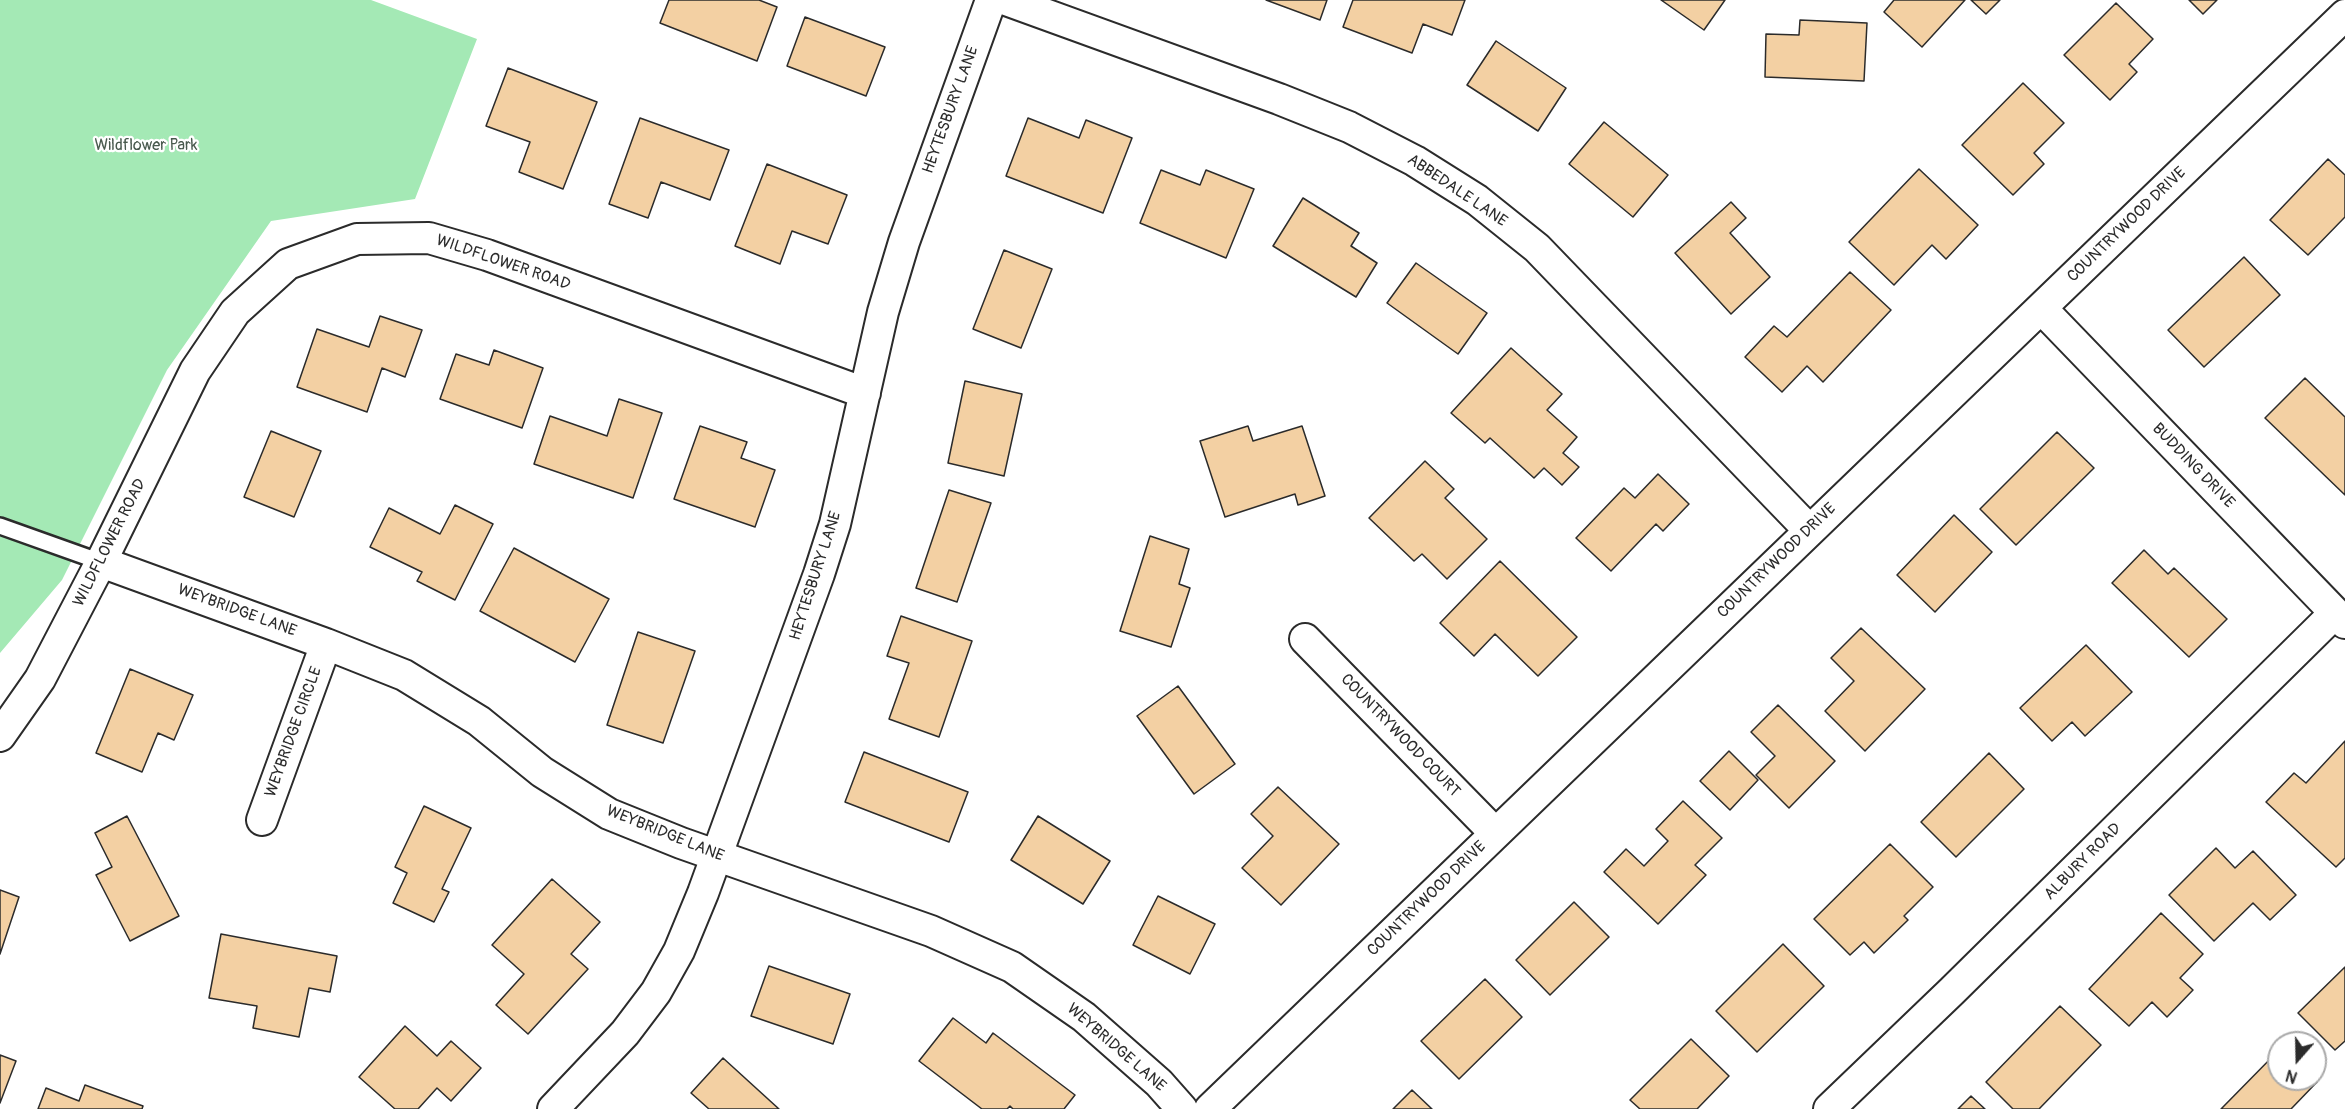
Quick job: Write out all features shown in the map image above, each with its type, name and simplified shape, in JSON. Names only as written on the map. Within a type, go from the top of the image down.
[{"type":"street","name":"HEYTESBURY LANE","points":[[553,1109],[626,1033],[656,992],[679,951],[717,855],[819,574],[835,524],[883,312],[904,242],[992,0]]},
{"type":"street","name":"ABBEDALE LANE","points":[[1006,0],[1279,99],[1349,127],[1415,161],[1477,200],[1537,248],[1809,530]]},
{"type":"street","name":"COUNTRYWOOD DRIVE","points":[[1210,1109],[2345,15]]},
{"type":"street","name":"WILDFLOWER ROAD","points":[[0,736],[40,679],[101,562],[195,371],[235,312],[288,264],[357,239],[429,238],[486,255],[865,393]]},
{"type":"street","name":"BUDDING DRIVE","points":[[2041,308],[2340,618]]},
{"type":"street","name":"WEYBRIDGE LANE","points":[[101,562],[404,675],[479,721],[542,772],[609,814],[931,931],[1012,967],[1084,1017],[1159,1083],[1182,1109]]},
{"type":"street","name":"ALBURY ROAD","points":[[1829,1109],[2340,618]]},
{"type":"street","name":"COUNTRYWOOD COURT","points":[[1305,639],[1495,832]]},
{"type":"street","name":"WEYBRIDGE CIRCLE","points":[[262,820],[326,644]]},
{"type":"lane","points":[[0,526],[101,562]]},
{"type":"green space","name":"Wildflower Park","points":[[0,0],[371,0],[477,39],[415,199],[271,221],[167,370],[62,580],[0,653]]},
{"type":"building","points":[[669,0],[759,0],[777,7],[757,61],[660,23]]},
{"type":"building","points":[[1266,0],[1327,0],[1320,20]]},
{"type":"building","points":[[1353,0],[1465,0],[1452,35],[1423,24],[1412,53],[1343,27]]},
{"type":"building","points":[[1661,0],[1725,0],[1704,30]]},
{"type":"building","points":[[1894,0],[1965,0],[1922,47],[1884,12]]},
{"type":"building","points":[[1971,0],[2000,0],[1986,14]]},
{"type":"building","points":[[2189,0],[2217,0],[2203,14]]},
{"type":"building","points":[[2116,3],[2153,39],[2129,64],[2137,72],[2110,100],[2064,55]]},
{"type":"building","points":[[805,17],[885,47],[866,96],[787,66]]},
{"type":"building","points":[[1800,20],[1867,23],[1864,81],[1765,77],[1766,34],[1799,35]]},
{"type":"building","points":[[1496,41],[1566,88],[1538,131],[1467,85]]},
{"type":"building","points":[[508,68],[597,102],[563,189],[519,172],[530,142],[486,126]]},
{"type":"building","points":[[2023,83],[2064,123],[2034,153],[2044,164],[2013,195],[1962,145]]},
{"type":"building","points":[[640,118],[729,150],[710,200],[661,182],[648,218],[609,204]]},
{"type":"building","points":[[1028,118],[1079,138],[1086,120],[1132,138],[1103,213],[1006,176]]},
{"type":"building","points":[[1604,122],[1668,175],[1633,217],[1569,164]]},
{"type":"building","points":[[2328,159],[2345,175],[2345,217],[2308,255],[2270,220]]},
{"type":"building","points":[[767,164],[847,195],[828,244],[792,231],[780,264],[735,246]]},
{"type":"building","points":[[1919,169],[1978,225],[1946,259],[1932,245],[1894,285],[1849,242]]},
{"type":"building","points":[[1161,170],[1200,185],[1206,170],[1254,189],[1226,258],[1140,223]]},
{"type":"building","points":[[1303,198],[1359,233],[1351,246],[1377,263],[1356,297],[1273,246]]},
{"type":"building","points":[[1731,202],[1746,218],[1730,233],[1770,277],[1731,314],[1675,253]]},
{"type":"building","points":[[1004,250],[1052,269],[1021,348],[973,329]]},
{"type":"building","points":[[2244,257],[2280,295],[2204,367],[2168,330]]},
{"type":"building","points":[[1416,263],[1487,313],[1458,354],[1387,303]]},
{"type":"building","points":[[1850,272],[1891,310],[1823,382],[1807,366],[1782,392],[1745,357],[1774,326],[1787,337]]},
{"type":"building","points":[[380,316],[422,330],[405,377],[382,368],[367,412],[297,387],[317,329],[369,347]]},
{"type":"building","points":[[1511,348],[1562,394],[1547,410],[1577,437],[1563,453],[1579,467],[1562,485],[1544,468],[1534,478],[1490,438],[1485,443],[1451,413]]},
{"type":"building","points":[[494,350],[543,368],[522,428],[440,399],[456,354],[489,365]]},
{"type":"building","points":[[2305,378],[2345,417],[2345,495],[2265,418]]},
{"type":"building","points":[[965,381],[1022,394],[1004,476],[948,463]]},
{"type":"building","points":[[619,399],[662,413],[633,498],[534,464],[550,416],[607,436]]},
{"type":"building","points":[[700,426],[747,442],[741,458],[775,470],[755,527],[674,499]]},
{"type":"building","points":[[1248,426],[1253,441],[1302,426],[1325,496],[1298,505],[1295,494],[1225,517],[1200,441]]},
{"type":"building","points":[[271,431],[321,451],[294,517],[244,497]]},
{"type":"building","points":[[2057,432],[2094,468],[2016,545],[1980,509]]},
{"type":"building","points":[[1425,461],[1454,489],[1445,498],[1487,539],[1447,579],[1422,554],[1414,561],[1369,518]]},
{"type":"building","points":[[1658,474],[1689,504],[1663,531],[1656,524],[1611,571],[1576,538],[1624,488],[1635,498]]},
{"type":"building","points":[[949,490],[991,503],[957,602],[916,588]]},
{"type":"building","points":[[455,505],[493,524],[455,600],[417,581],[422,572],[370,547],[389,508],[440,534]]},
{"type":"building","points":[[1954,515],[1992,552],[1935,612],[1897,575]]},
{"type":"building","points":[[1150,536],[1189,549],[1179,584],[1190,588],[1171,647],[1120,631]]},
{"type":"building","points":[[514,548],[609,599],[575,662],[480,611]]},
{"type":"building","points":[[2144,550],[2168,574],[2174,568],[2227,619],[2189,657],[2112,583]]},
{"type":"building","points":[[1500,561],[1577,637],[1538,676],[1495,634],[1474,656],[1440,623]]},
{"type":"building","points":[[901,616],[972,641],[939,737],[889,719],[909,663],[887,656]]},
{"type":"building","points":[[1861,628],[1925,689],[1865,751],[1825,711],[1854,681],[1831,658]]},
{"type":"building","points":[[638,632],[695,651],[663,743],[607,725]]},
{"type":"building","points":[[2086,645],[2132,692],[2085,736],[2072,722],[2052,741],[2020,708]]},
{"type":"building","points":[[130,669],[193,695],[174,740],[158,733],[142,772],[96,753]]},
{"type":"building","points":[[1178,686],[1235,764],[1194,794],[1137,716]]},
{"type":"building","points":[[1778,705],[1835,761],[1789,808],[1756,775],[1775,756],[1751,732]]},
{"type":"building","points":[[2345,741],[2345,858],[2336,867],[2266,802],[2294,773],[2306,783]]},
{"type":"building","points":[[1729,751],[1758,780],[1730,810],[1700,781]]},
{"type":"building","points":[[864,752],[968,792],[949,842],[845,802]]},
{"type":"building","points":[[1989,753],[2024,789],[1956,857],[1921,822]]},
{"type":"building","points":[[1278,787],[1339,844],[1281,905],[1242,868],[1273,836],[1251,814]]},
{"type":"building","points":[[1683,801],[1722,838],[1695,865],[1706,875],[1658,924],[1604,872],[1626,849],[1644,866],[1668,841],[1656,829]]},
{"type":"building","points":[[424,806],[471,828],[442,889],[449,892],[434,922],[393,903],[407,873],[395,867]]},
{"type":"building","points":[[127,816],[179,916],[130,941],[96,875],[112,867],[95,833]]},
{"type":"building","points":[[1038,816],[1110,861],[1083,904],[1011,860]]},
{"type":"building","points":[[1890,844],[1933,887],[1904,916],[1908,920],[1874,953],[1864,942],[1850,955],[1814,919]]},
{"type":"building","points":[[2216,848],[2235,868],[2253,851],[2296,895],[2270,920],[2253,903],[2214,941],[2169,895]]},
{"type":"building","points":[[552,879],[600,922],[571,954],[588,969],[528,1034],[496,1005],[524,974],[492,945]]},
{"type":"building","points":[[0,890],[19,897],[0,954]]},
{"type":"building","points":[[1158,896],[1215,924],[1190,974],[1133,945]]},
{"type":"building","points":[[1574,902],[1609,937],[1550,995],[1516,960]]},
{"type":"building","points":[[2161,913],[2203,954],[2180,978],[2193,990],[2167,1017],[2152,1002],[2129,1026],[2089,989]]},
{"type":"building","points":[[221,934],[337,956],[330,992],[309,988],[299,1037],[253,1028],[257,1006],[209,998]]},
{"type":"building","points":[[1783,944],[1824,986],[1757,1052],[1716,1011]]},
{"type":"building","points":[[769,966],[850,994],[833,1044],[751,1016]]},
{"type":"building","points":[[2345,967],[2345,1041],[2335,1050],[2327,1042],[2327,1031],[2316,1031],[2298,1013]]},
{"type":"building","points":[[1485,979],[1522,1017],[1459,1079],[1421,1041]]},
{"type":"building","points":[[2060,1006],[2101,1045],[2039,1109],[2013,1109],[1986,1082]]},
{"type":"building","points":[[953,1018],[986,1043],[993,1033],[1075,1095],[1064,1109],[1013,1109],[1010,1106],[1007,1109],[982,1109],[919,1061]]},
{"type":"building","points":[[405,1026],[437,1056],[451,1041],[481,1068],[451,1101],[437,1088],[418,1109],[395,1109],[359,1077]]},
{"type":"building","points":[[1691,1039],[1729,1076],[1697,1109],[1640,1109],[1630,1100]]},
{"type":"building","points":[[0,1055],[16,1061],[0,1103]]},
{"type":"building","points":[[723,1058],[779,1109],[709,1109],[691,1093]]},
{"type":"building","points":[[2267,1062],[2267,1091],[2308,1091],[2291,1109],[2221,1109]]},
{"type":"building","points":[[85,1085],[143,1106],[142,1109],[38,1109],[46,1088],[79,1101]]},
{"type":"building","points":[[1412,1090],[1432,1109],[1393,1109]]},
{"type":"building","points":[[1971,1096],[1985,1109],[1958,1109]]}]
